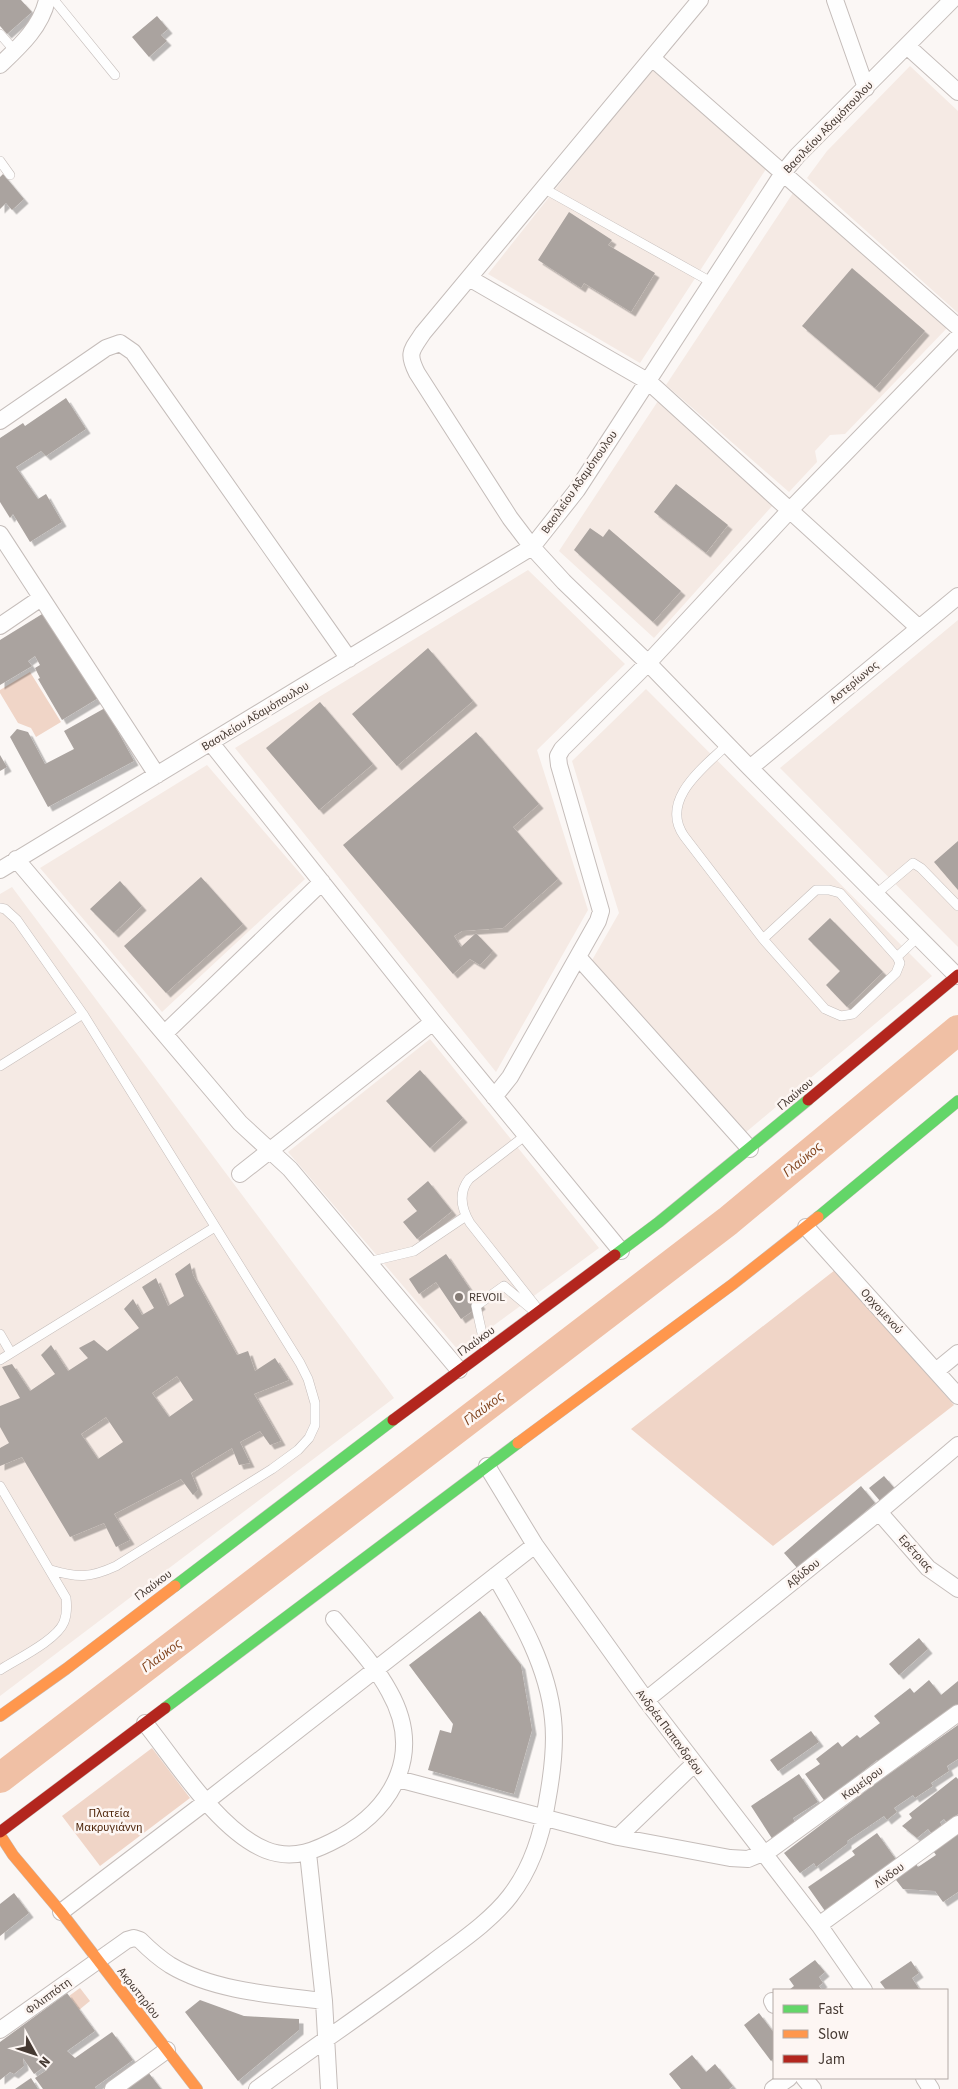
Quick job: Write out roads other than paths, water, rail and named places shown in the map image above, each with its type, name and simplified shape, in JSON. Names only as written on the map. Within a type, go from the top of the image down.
[{"type":"main road","name":"Γλαύκου","points":[[0,1716],[66,1669],[459,1370],[621,1251],[750,1150],[958,976]]},
{"type":"main road","points":[[0,1832],[13,1826],[144,1723],[685,1320],[806,1226],[958,1101]]},
{"type":"main road","points":[[3,1812],[13,1826]]},
{"type":"main road","name":"Ακρωτηρίου","points":[[0,1835],[22,1868],[62,1912],[97,1961],[197,2089]]},
{"type":"main road","name":"Ακρωτηρίου","points":[[47,1878],[53,1887],[62,1912]]},
{"type":"street","points":[[0,65],[16,51],[40,20],[47,0]]},
{"type":"street","points":[[700,0],[423,333],[410,353],[410,358],[500,502],[532,547],[564,582],[648,663],[875,895],[958,976]]},
{"type":"street","points":[[835,0],[866,88]]},
{"type":"street","name":"Βασιλείου Αδαμόπουλου","points":[[0,870],[532,547],[576,490],[649,382],[783,173],[797,156],[952,0]]},
{"type":"street","points":[[907,46],[958,92]]},
{"type":"street","points":[[652,58],[958,327]]},
{"type":"street","points":[[469,278],[649,382],[919,628]]},
{"type":"street","points":[[494,1097],[510,1077],[598,922],[601,909],[558,756],[567,743],[648,663],[790,510],[958,338]]},
{"type":"street","points":[[0,421],[106,348],[120,343],[126,346],[133,352],[349,659]]},
{"type":"street","points":[[0,534],[157,775]]},
{"type":"street","name":"Αστερίωνος","points":[[750,768],[958,596]]},
{"type":"street","points":[[0,626],[41,598]]},
{"type":"street","points":[[211,743],[433,1022],[621,1251]]},
{"type":"street","points":[[16,859],[240,1123],[290,1169],[459,1370]]},
{"type":"street","points":[[165,1033],[322,882]]},
{"type":"street","points":[[578,957],[750,1150]]},
{"type":"street","points":[[240,1174],[433,1022]]},
{"type":"street","name":"Ορχομενού","points":[[806,1226],[958,1396]]},
{"type":"street","points":[[936,1371],[958,1353]]},
{"type":"street","name":"Αβύδου","points":[[646,1700],[879,1512],[958,1445]]},
{"type":"street","name":"Ανδρέα Παπανδρέου","points":[[487,1466],[535,1545],[646,1700],[765,1853],[819,1925],[863,1989]]},
{"type":"street","name":"Ερέτριας","points":[[879,1512],[928,1568],[958,1589]]},
{"type":"street","points":[[62,1912],[535,1545]]},
{"type":"street","points":[[257,2089],[442,1956],[500,1908],[514,1892],[528,1866],[544,1818],[554,1746],[551,1708],[540,1664],[495,1576]]},
{"type":"street","points":[[144,1723],[207,1801],[240,1834],[264,1849],[288,1855],[308,1853],[340,1837],[367,1820],[381,1806],[398,1779],[403,1753],[401,1725],[394,1700],[374,1669],[334,1619]]},
{"type":"street","name":"Καμείρου","points":[[765,1853],[958,1713]]},
{"type":"street","points":[[618,1837],[694,1764]]},
{"type":"street","points":[[398,1779],[618,1837],[739,1860],[765,1853]]},
{"type":"street","name":"Λίνδου","points":[[819,1925],[958,1824]]},
{"type":"street","points":[[308,1853],[324,2001],[329,2089]]},
{"type":"street","name":"Φιλιππότη","points":[[0,2030],[127,1940],[134,1938],[140,1940],[169,1964],[192,1976],[256,1992],[324,2001]]},
{"type":"street","points":[[113,2089],[167,2050]]},
{"type":"street","points":[[773,2089],[787,2079]]},
{"type":"street","points":[[805,2079],[813,2089]]},
{"type":"lane","points":[[54,0],[115,75]]},
{"type":"lane","points":[[0,34],[16,51]]},
{"type":"lane","points":[[0,162],[10,175]]},
{"type":"lane","points":[[543,188],[713,283]]},
{"type":"lane","points":[[727,745],[685,788],[678,806],[678,823],[684,836],[763,939],[825,1009],[841,1016],[853,1014],[896,973],[900,963],[840,893],[829,890],[816,890],[763,939]]},
{"type":"lane","points":[[875,895],[913,864],[922,868],[958,906]]},
{"type":"lane","points":[[0,908],[6,909],[17,920],[83,1014],[300,1363],[308,1379],[315,1403],[315,1425],[309,1438],[298,1450],[272,1469],[116,1566],[99,1574],[86,1577],[71,1576],[51,1570]]},
{"type":"lane","points":[[897,958],[918,937]]},
{"type":"lane","points":[[0,1066],[83,1014]]},
{"type":"lane","points":[[526,1135],[475,1174],[464,1186],[461,1200],[466,1216],[538,1313]]},
{"type":"lane","points":[[368,1262],[414,1252],[466,1216]]},
{"type":"lane","points":[[0,1360],[215,1227]]},
{"type":"lane","points":[[486,1350],[476,1306],[504,1286],[538,1313]]},
{"type":"lane","points":[[0,1334],[11,1353]]},
{"type":"lane","points":[[0,1486],[51,1570],[66,1598],[67,1611],[64,1624],[53,1637],[0,1670]]},
{"type":"waterway","name":"Γλαύκος","points":[[0,1778],[728,1221],[958,1030]]},
{"type":"place","name":"REVOIL","points":[[459,1297]]},
{"type":"park label","name":"Πλατεία Μακρυγιάννη","points":[[109,1820]]}]
